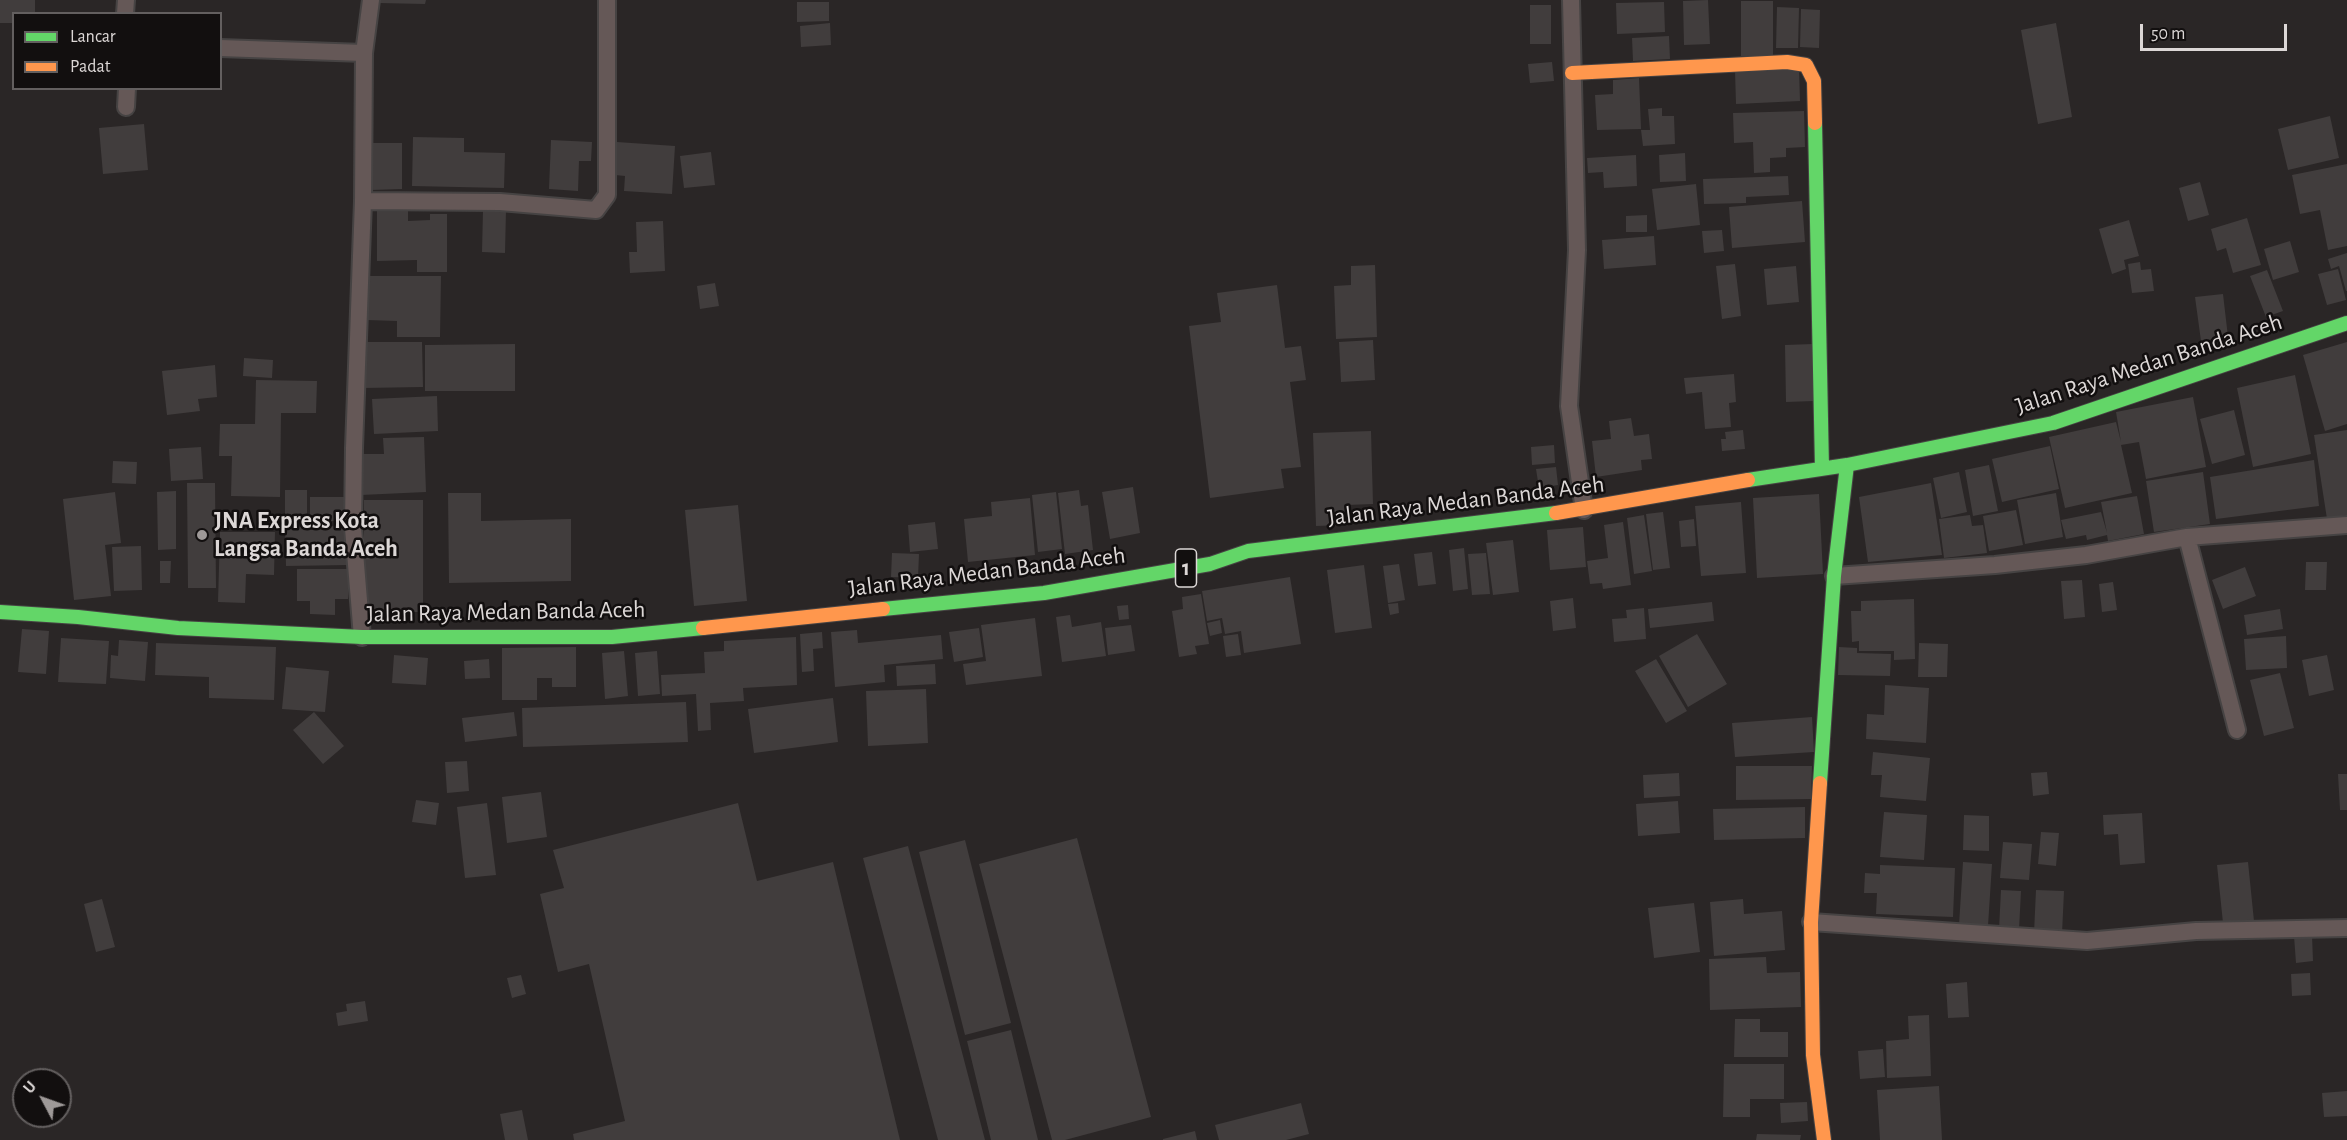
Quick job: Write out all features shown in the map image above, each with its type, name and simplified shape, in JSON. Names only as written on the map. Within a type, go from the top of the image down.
[{"type":"main road","points":[[1572,73],[1787,62],[1806,65],[1814,81],[1822,468]]},
{"type":"main road","name":"Jalan Raya Medan Banda Aceh","points":[[0,612],[78,617],[178,628],[362,637],[612,637],[1044,593],[1209,564],[1248,551],[1584,510],[1732,482],[1847,465],[2053,423],[2347,323]]},
{"type":"main road","points":[[1824,1140],[1813,1055],[1811,922],[1834,576],[1847,465]]},
{"type":"street","points":[[362,637],[353,528],[354,448],[363,201],[364,53],[371,0]]},
{"type":"street","points":[[363,201],[500,202],[596,210],[607,195],[607,0]]},
{"type":"street","points":[[1571,0],[1577,250],[1569,406],[1584,510]]},
{"type":"street","points":[[222,48],[364,53]]},
{"type":"street","points":[[126,107],[127,90]]},
{"type":"street","points":[[1834,576],[1995,565],[2086,555],[2187,537],[2347,525]]},
{"type":"street","points":[[2187,537],[2237,730]]},
{"type":"street","points":[[1811,922],[2087,941],[2196,931],[2347,928]]},
{"type":"building","points":[[0,0],[35,0],[35,12],[12,12],[12,23],[0,23]]},
{"type":"building","points":[[380,0],[426,0],[425,4],[379,3]]},
{"type":"building","points":[[1708,0],[1710,44],[1684,45],[1683,1]]},
{"type":"building","points":[[1741,1],[1773,1],[1773,56],[1741,56]]},
{"type":"building","points":[[797,2],[829,2],[829,21],[797,22]]},
{"type":"building","points":[[1664,2],[1665,32],[1617,34],[1616,3]]},
{"type":"building","points":[[1530,5],[1551,5],[1551,44],[1530,44]]},
{"type":"building","points":[[1777,7],[1799,8],[1798,48],[1776,48]]},
{"type":"building","points":[[1801,9],[1820,10],[1819,48],[1800,47]]},
{"type":"building","points":[[830,23],[831,45],[801,47],[800,26]]},
{"type":"building","points":[[2056,23],[2072,117],[2038,124],[2021,30]]},
{"type":"building","points":[[1669,36],[1670,59],[1633,61],[1632,38]]},
{"type":"building","points":[[1552,62],[1554,81],[1530,83],[1528,64]]},
{"type":"building","points":[[1799,68],[1800,101],[1736,104],[1735,71]]},
{"type":"building","points":[[1639,78],[1641,129],[1597,130],[1595,95],[1613,94],[1613,80]]},
{"type":"building","points":[[1662,108],[1662,116],[1674,116],[1675,144],[1643,146],[1641,130],[1650,130],[1648,109]]},
{"type":"building","points":[[1804,111],[1805,147],[1786,148],[1786,157],[1770,158],[1770,172],[1754,173],[1753,142],[1734,143],[1733,113]]},
{"type":"building","points":[[2330,116],[2339,158],[2288,170],[2278,129]]},
{"type":"building","points":[[144,124],[148,170],[103,174],[99,128]]},
{"type":"building","points":[[413,137],[464,138],[464,152],[505,153],[504,188],[412,186]]},
{"type":"building","points":[[551,140],[592,142],[591,161],[579,161],[578,191],[549,189]]},
{"type":"building","points":[[617,142],[675,146],[672,194],[624,191],[625,176],[615,175]]},
{"type":"building","points":[[371,143],[402,143],[402,189],[371,190]]},
{"type":"building","points":[[711,152],[715,185],[684,188],[680,156]]},
{"type":"building","points":[[1685,153],[1686,181],[1660,182],[1659,155]]},
{"type":"building","points":[[1636,155],[1637,186],[1604,188],[1603,172],[1588,173],[1587,158]]},
{"type":"building","points":[[2347,164],[2347,246],[2328,250],[2320,210],[2300,214],[2292,175]]},
{"type":"building","points":[[1788,176],[1789,195],[1746,197],[1746,203],[1704,204],[1703,179]]},
{"type":"building","points":[[2200,182],[2209,215],[2188,221],[2179,188]]},
{"type":"building","points":[[1696,184],[1700,225],[1657,230],[1652,189]]},
{"type":"building","points":[[1802,201],[1805,242],[1732,248],[1729,207]]},
{"type":"building","points":[[483,210],[506,210],[505,253],[482,252]]},
{"type":"building","points":[[377,211],[408,211],[408,221],[430,220],[430,214],[447,214],[447,272],[417,272],[417,260],[377,261]]},
{"type":"building","points":[[1647,215],[1647,232],[1626,232],[1626,216]]},
{"type":"building","points":[[2247,218],[2261,265],[2233,273],[2226,248],[2217,251],[2211,229]]},
{"type":"building","points":[[2129,220],[2139,256],[2124,260],[2126,269],[2112,274],[2099,229]]},
{"type":"building","points":[[663,221],[665,271],[630,273],[629,252],[637,252],[636,222]]},
{"type":"building","points":[[1722,230],[1724,251],[1704,253],[1702,231]]},
{"type":"building","points":[[1654,236],[1656,265],[1604,269],[1602,240]]},
{"type":"building","points":[[2290,241],[2299,272],[2273,280],[2264,249]]},
{"type":"building","points":[[2347,253],[2346,291],[2339,266],[2331,269],[2328,259]]},
{"type":"building","points":[[2140,262],[2141,270],[2151,269],[2154,291],[2132,293],[2128,264]]},
{"type":"building","points":[[1735,264],[1741,316],[1722,319],[1716,266]]},
{"type":"building","points":[[1375,265],[1377,337],[1336,339],[1334,286],[1351,285],[1351,266]]},
{"type":"building","points":[[1796,266],[1799,302],[1767,305],[1764,269]]},
{"type":"building","points":[[2338,269],[2346,300],[2327,305],[2318,274]]},
{"type":"building","points":[[2267,270],[2283,311],[2266,317],[2250,276]]},
{"type":"building","points":[[368,276],[441,276],[440,337],[397,337],[397,321],[367,320]]},
{"type":"building","points":[[715,283],[719,306],[700,309],[697,286]]},
{"type":"building","points":[[1277,285],[1285,348],[1301,346],[1306,380],[1290,382],[1301,467],[1281,469],[1284,488],[1210,498],[1189,326],[1221,322],[1217,293]]},
{"type":"building","points":[[2223,294],[2228,337],[2201,341],[2195,297]]},
{"type":"building","points":[[1373,340],[1375,380],[1341,382],[1339,342]]},
{"type":"building","points":[[363,342],[422,342],[423,387],[363,388]]},
{"type":"building","points":[[2347,342],[2347,424],[2325,431],[2303,355]]},
{"type":"building","points":[[515,344],[515,391],[425,391],[425,345]]},
{"type":"building","points":[[1813,344],[1814,401],[1786,402],[1785,345]]},
{"type":"building","points":[[244,358],[273,360],[272,378],[243,376]]},
{"type":"building","points":[[215,365],[217,397],[198,399],[200,411],[167,415],[162,371]]},
{"type":"building","points":[[1734,374],[1736,402],[1729,403],[1731,427],[1705,429],[1702,392],[1686,394],[1684,378]]},
{"type":"building","points":[[2295,375],[2311,454],[2253,467],[2237,388]]},
{"type":"building","points":[[256,380],[317,381],[316,413],[281,413],[280,497],[231,496],[232,456],[219,456],[220,424],[255,424]]},
{"type":"building","points":[[437,396],[438,431],[374,434],[372,399]]},
{"type":"building","points":[[2193,397],[2206,467],[2146,479],[2139,442],[2121,445],[2132,493],[2065,508],[2049,437],[2116,422],[2121,442],[2116,412]]},
{"type":"building","points":[[2234,410],[2245,455],[2212,464],[2200,419]]},
{"type":"building","points":[[1631,418],[1634,436],[1649,434],[1652,459],[1641,460],[1642,470],[1596,477],[1592,441],[1611,439],[1609,421]]},
{"type":"building","points":[[1743,430],[1745,449],[1722,451],[1721,439],[1726,439],[1725,432]]},
{"type":"building","points":[[2347,430],[2347,515],[2327,519],[2314,435]]},
{"type":"building","points":[[1371,431],[1373,504],[1347,505],[1343,525],[1316,526],[1313,433]]},
{"type":"building","points":[[424,437],[426,492],[361,495],[360,454],[384,454],[383,438]]},
{"type":"building","points":[[1554,445],[1555,463],[1532,465],[1531,447]]},
{"type":"building","points":[[2050,446],[2059,489],[2002,502],[1992,459]]},
{"type":"building","points":[[201,447],[203,479],[171,481],[169,449]]},
{"type":"building","points":[[2314,460],[2319,506],[2216,519],[2210,477]]},
{"type":"building","points":[[113,461],[137,462],[136,484],[112,483]]},
{"type":"building","points":[[1989,465],[1998,511],[1973,516],[1965,470]]},
{"type":"building","points":[[1556,467],[1558,485],[1539,488],[1536,469]]},
{"type":"building","points":[[1959,472],[1967,512],[1941,518],[1933,478]]},
{"type":"building","points":[[2203,472],[2210,524],[2154,532],[2146,481]]},
{"type":"building","name":"JNA Express Kota Langsa Banda Aceh","points":[[187,483],[215,483],[216,588],[188,588]]},
{"type":"building","points":[[1931,483],[1942,555],[1868,562],[1859,497]]},
{"type":"building","points":[[1133,487],[1140,533],[1110,539],[1102,492]]},
{"type":"building","points":[[285,490],[307,490],[307,514],[285,515]]},
{"type":"building","points":[[1079,490],[1081,506],[1088,505],[1093,550],[1065,554],[1058,493]]},
{"type":"building","points":[[176,491],[176,549],[158,550],[157,492]]},
{"type":"building","points":[[115,492],[121,543],[105,545],[111,596],[74,600],[63,499]]},
{"type":"building","points":[[1056,492],[1062,549],[1038,552],[1032,495]]},
{"type":"building","points":[[448,493],[481,493],[481,521],[571,519],[571,581],[449,583]]},
{"type":"building","points":[[2056,493],[2063,537],[2025,544],[2017,500]]},
{"type":"building","points":[[1819,494],[1823,574],[1757,578],[1753,498]]},
{"type":"building","points":[[2137,496],[2144,534],[2108,541],[2107,535],[2087,540],[2086,535],[2066,539],[2061,520],[2101,512],[2107,533],[2101,502]]},
{"type":"building","points":[[310,497],[347,497],[347,521],[310,521]]},
{"type":"building","points":[[1030,498],[1035,555],[968,562],[964,519],[992,516],[991,502]]},
{"type":"building","points":[[364,500],[423,500],[423,612],[364,612]]},
{"type":"building","points":[[1741,502],[1746,573],[1701,576],[1695,506]]},
{"type":"building","points":[[738,505],[747,601],[694,606],[685,510]]},
{"type":"building","points":[[2016,510],[2023,545],[1989,551],[1983,516]]},
{"type":"building","points":[[1663,512],[1670,568],[1653,570],[1646,514]]},
{"type":"building","points":[[1644,515],[1652,571],[1634,574],[1627,518]]},
{"type":"building","points":[[1970,515],[1972,526],[1983,525],[1987,553],[1944,558],[1939,519]]},
{"type":"building","points":[[1694,519],[1696,546],[1681,547],[1679,521]]},
{"type":"building","points":[[935,522],[938,549],[910,552],[908,525]]},
{"type":"building","points":[[1623,522],[1631,585],[1603,589],[1602,583],[1590,584],[1587,561],[1608,558],[1604,525]]},
{"type":"building","points":[[347,526],[348,565],[286,566],[285,527]]},
{"type":"building","points":[[1583,527],[1586,567],[1550,570],[1547,530]]},
{"type":"building","points":[[220,532],[275,532],[274,575],[246,574],[245,603],[218,602]]},
{"type":"building","points":[[1513,540],[1519,592],[1493,595],[1486,543]]},
{"type":"building","points":[[141,546],[142,590],[114,591],[112,547]]},
{"type":"building","points":[[1464,548],[1468,589],[1453,591],[1449,550]]},
{"type":"building","points":[[1432,552],[1436,584],[1418,586],[1414,554]]},
{"type":"building","points":[[892,553],[919,554],[918,578],[891,577]]},
{"type":"building","points":[[1486,553],[1490,594],[1472,595],[1468,554]]},
{"type":"building","points":[[160,561],[171,561],[170,583],[160,583]]},
{"type":"building","points":[[2306,562],[2327,562],[2326,590],[2305,590]]},
{"type":"building","points":[[1399,564],[1405,600],[1388,603],[1383,566]]},
{"type":"building","points":[[1364,565],[1372,628],[1335,633],[1327,570]]},
{"type":"building","points":[[2245,567],[2256,596],[2223,609],[2212,580]]},
{"type":"building","points":[[297,569],[349,569],[348,599],[335,599],[335,615],[310,614],[310,601],[297,601]]},
{"type":"building","points":[[1290,577],[1301,644],[1244,653],[1241,631],[1225,634],[1222,618],[1207,621],[1202,591]]},
{"type":"building","points":[[2082,580],[2085,617],[2064,619],[2061,581]]},
{"type":"building","points":[[2113,582],[2117,610],[2102,612],[2099,584]]},
{"type":"building","points":[[1201,594],[1209,644],[1195,646],[1197,654],[1179,657],[1172,611],[1183,609],[1182,597]]},
{"type":"building","points":[[1573,598],[1576,628],[1553,631],[1550,601]]},
{"type":"building","points":[[1914,599],[1915,659],[1894,660],[1894,651],[1859,651],[1859,641],[1852,642],[1851,611],[1861,611],[1861,601]]},
{"type":"building","points":[[1712,602],[1714,621],[1650,628],[1648,609]]},
{"type":"building","points":[[1398,603],[1399,613],[1390,615],[1388,604]]},
{"type":"building","points":[[1128,605],[1129,619],[1119,620],[1117,606]]},
{"type":"building","points":[[1644,608],[1646,639],[1614,642],[1612,619],[1627,618],[1626,610]]},
{"type":"building","points":[[2280,609],[2283,629],[2247,635],[2244,615]]},
{"type":"building","points":[[1070,615],[1072,627],[1101,622],[1106,656],[1062,662],[1056,617]]},
{"type":"building","points":[[1035,618],[1042,676],[966,685],[963,664],[986,661],[981,625]]},
{"type":"building","points":[[1220,620],[1222,633],[1210,636],[1207,623]]},
{"type":"building","points":[[1131,625],[1135,651],[1108,655],[1105,628]]},
{"type":"building","points":[[979,628],[983,657],[954,662],[949,632]]},
{"type":"building","points":[[22,629],[49,631],[46,674],[18,672]]},
{"type":"building","points":[[857,630],[858,643],[941,635],[943,659],[884,665],[885,682],[835,687],[831,632]]},
{"type":"building","points":[[822,632],[823,648],[813,649],[814,671],[802,672],[800,634]]},
{"type":"building","points":[[1238,634],[1241,655],[1226,657],[1223,636]]},
{"type":"building","points":[[1697,634],[1727,684],[1688,707],[1659,656]]},
{"type":"building","points":[[2286,636],[2287,668],[2246,670],[2244,639]]},
{"type":"building","points":[[796,637],[797,685],[743,688],[744,701],[710,703],[711,730],[698,731],[696,694],[662,696],[661,675],[705,673],[704,652],[724,651],[724,641]]},
{"type":"building","points":[[61,638],[109,641],[106,684],[58,682]]},
{"type":"building","points":[[119,640],[148,642],[145,681],[110,678],[111,655],[118,656]]},
{"type":"building","points":[[156,643],[276,647],[274,700],[209,698],[209,677],[155,675]]},
{"type":"building","points":[[1919,643],[1948,644],[1947,677],[1918,677]]},
{"type":"building","points":[[576,647],[576,687],[552,687],[552,678],[537,678],[537,700],[502,700],[502,648]]},
{"type":"building","points":[[1839,647],[1857,648],[1857,653],[1891,654],[1890,676],[1838,675]]},
{"type":"building","points":[[624,651],[628,696],[605,699],[602,653]]},
{"type":"building","points":[[657,651],[660,694],[638,696],[635,653]]},
{"type":"building","points":[[394,655],[428,658],[426,685],[392,683]]},
{"type":"building","points":[[2327,655],[2334,690],[2309,696],[2302,660]]},
{"type":"building","points":[[489,659],[490,678],[465,679],[464,661]]},
{"type":"building","points":[[1656,659],[1687,711],[1666,723],[1635,671]]},
{"type":"building","points":[[935,664],[936,684],[897,686],[896,666]]},
{"type":"building","points":[[286,667],[329,671],[325,712],[282,709]]},
{"type":"building","points":[[2280,673],[2294,728],[2264,736],[2250,680]]},
{"type":"building","points":[[1885,685],[1929,688],[1926,743],[1866,739],[1867,714],[1884,715]]},
{"type":"building","points":[[926,689],[928,743],[868,746],[866,691]]},
{"type":"building","points":[[833,698],[838,742],[754,753],[748,709]]},
{"type":"building","points":[[686,702],[688,742],[523,747],[522,708]]},
{"type":"building","points":[[314,712],[344,746],[323,764],[293,730]]},
{"type":"building","points":[[514,712],[517,736],[465,742],[462,718]]},
{"type":"building","points":[[1812,717],[1814,752],[1735,757],[1732,723]]},
{"type":"building","points":[[1873,752],[1930,758],[1926,801],[1880,797],[1882,775],[1871,775]]},
{"type":"building","points":[[467,761],[469,791],[447,793],[445,762]]},
{"type":"building","points":[[1736,766],[1812,766],[1811,799],[1736,800]]},
{"type":"building","points":[[2047,772],[2049,794],[2033,796],[2031,773]]},
{"type":"building","points":[[1679,773],[1680,796],[1644,798],[1643,775]]},
{"type":"building","points":[[2338,774],[2347,774],[2347,810],[2340,810]]},
{"type":"building","points":[[541,792],[547,837],[507,843],[502,797]]},
{"type":"building","points":[[416,800],[439,803],[436,825],[412,822]]},
{"type":"building","points":[[1678,801],[1680,833],[1638,836],[1636,804]]},
{"type":"building","points":[[487,803],[496,875],[465,878],[457,807]]},
{"type":"building","points":[[738,803],[757,881],[833,862],[900,1140],[574,1140],[573,1134],[625,1121],[589,964],[558,972],[540,894],[564,888],[553,850]]},
{"type":"building","points":[[1805,807],[1805,838],[1714,840],[1713,809]]},
{"type":"building","points":[[1884,812],[1927,815],[1924,860],[1880,857]]},
{"type":"building","points":[[2142,813],[2145,863],[2120,865],[2118,834],[2104,835],[2103,815]]},
{"type":"building","points":[[1964,815],[1989,816],[1989,851],[1963,850]]},
{"type":"building","points":[[2041,832],[2059,833],[2056,866],[2038,864]]},
{"type":"building","points":[[1077,838],[1151,1117],[1065,1140],[1052,1140],[979,864]]},
{"type":"building","points":[[965,840],[1011,1023],[965,1035],[919,852]]},
{"type":"building","points":[[2003,842],[2032,844],[2029,880],[2000,878]]},
{"type":"building","points":[[908,846],[985,1140],[938,1140],[863,858]]},
{"type":"building","points":[[1963,862],[1992,864],[1988,926],[1959,925]]},
{"type":"building","points":[[2248,862],[2254,921],[2223,923],[2217,865]]},
{"type":"building","points":[[1880,865],[1955,868],[1953,917],[1876,914],[1877,893],[1864,893],[1865,873],[1880,874]]},
{"type":"building","points":[[2001,890],[2021,891],[2019,930],[1999,929]]},
{"type":"building","points":[[2036,890],[2064,891],[2062,934],[2034,933]]},
{"type":"building","points":[[102,899],[115,947],[96,952],[84,904]]},
{"type":"building","points":[[1743,899],[1744,914],[1782,911],[1785,950],[1714,956],[1710,902]]},
{"type":"building","points":[[1694,903],[1700,952],[1654,958],[1648,908]]},
{"type":"building","points":[[2312,935],[2313,961],[2296,963],[2294,936]]},
{"type":"building","points":[[1766,957],[1767,973],[1800,972],[1801,1007],[1710,1010],[1709,959]]},
{"type":"building","points":[[2310,973],[2311,995],[2292,996],[2291,974]]},
{"type":"building","points":[[521,975],[526,994],[512,998],[507,978]]},
{"type":"building","points":[[1967,982],[1969,1017],[1948,1018],[1946,984]]},
{"type":"building","points":[[365,1001],[368,1021],[338,1026],[336,1013],[347,1011],[346,1004]]},
{"type":"building","points":[[1929,1015],[1931,1076],[1887,1078],[1886,1041],[1909,1039],[1908,1016]]},
{"type":"building","points":[[1735,1019],[1760,1019],[1760,1032],[1788,1032],[1788,1057],[1734,1057]]},
{"type":"building","points":[[1011,1030],[1038,1140],[991,1140],[967,1041]]},
{"type":"building","points":[[1883,1049],[1885,1077],[1860,1079],[1858,1051]]},
{"type":"building","points":[[1724,1064],[1784,1064],[1784,1099],[1750,1099],[1750,1117],[1723,1117]]},
{"type":"building","points":[[1939,1086],[1942,1140],[1880,1140],[1877,1090]]},
{"type":"building","points":[[2347,1091],[2347,1116],[2324,1117],[2322,1093]]},
{"type":"building","points":[[1807,1102],[1808,1121],[1781,1123],[1780,1103]]},
{"type":"building","points":[[1301,1103],[1309,1134],[1286,1140],[1219,1140],[1215,1125]]},
{"type":"building","points":[[522,1110],[528,1140],[505,1140],[500,1114]]},
{"type":"building","points":[[1195,1131],[1197,1140],[1163,1140],[1163,1139]]},
{"type":"building","points":[[1757,1134],[1801,1135],[1800,1140],[1756,1140]]},
{"type":"traffic: fast","points":[[1815,123],[1822,468]]},
{"type":"traffic: fast","points":[[1748,480],[1847,465],[2053,423],[2347,323]]},
{"type":"traffic: fast","points":[[1820,783],[1834,576],[1847,465]]},
{"type":"traffic: fast","points":[[883,609],[1044,593],[1210,564],[1248,551],[1556,513]]},
{"type":"traffic: fast","points":[[0,612],[78,617],[178,628],[362,637],[612,637],[703,628]]},
{"type":"traffic: slow","points":[[1572,73],[1787,62],[1806,65],[1814,81],[1815,123]]},
{"type":"traffic: slow","points":[[1556,513],[1748,480]]},
{"type":"traffic: slow","points":[[703,628],[883,609]]},
{"type":"traffic: slow","points":[[1820,783],[1811,922],[1813,1055],[1824,1140]]},
{"type":"place","name":"JNA Express Kota Langsa Banda Aceh","points":[[202,535]]}]
